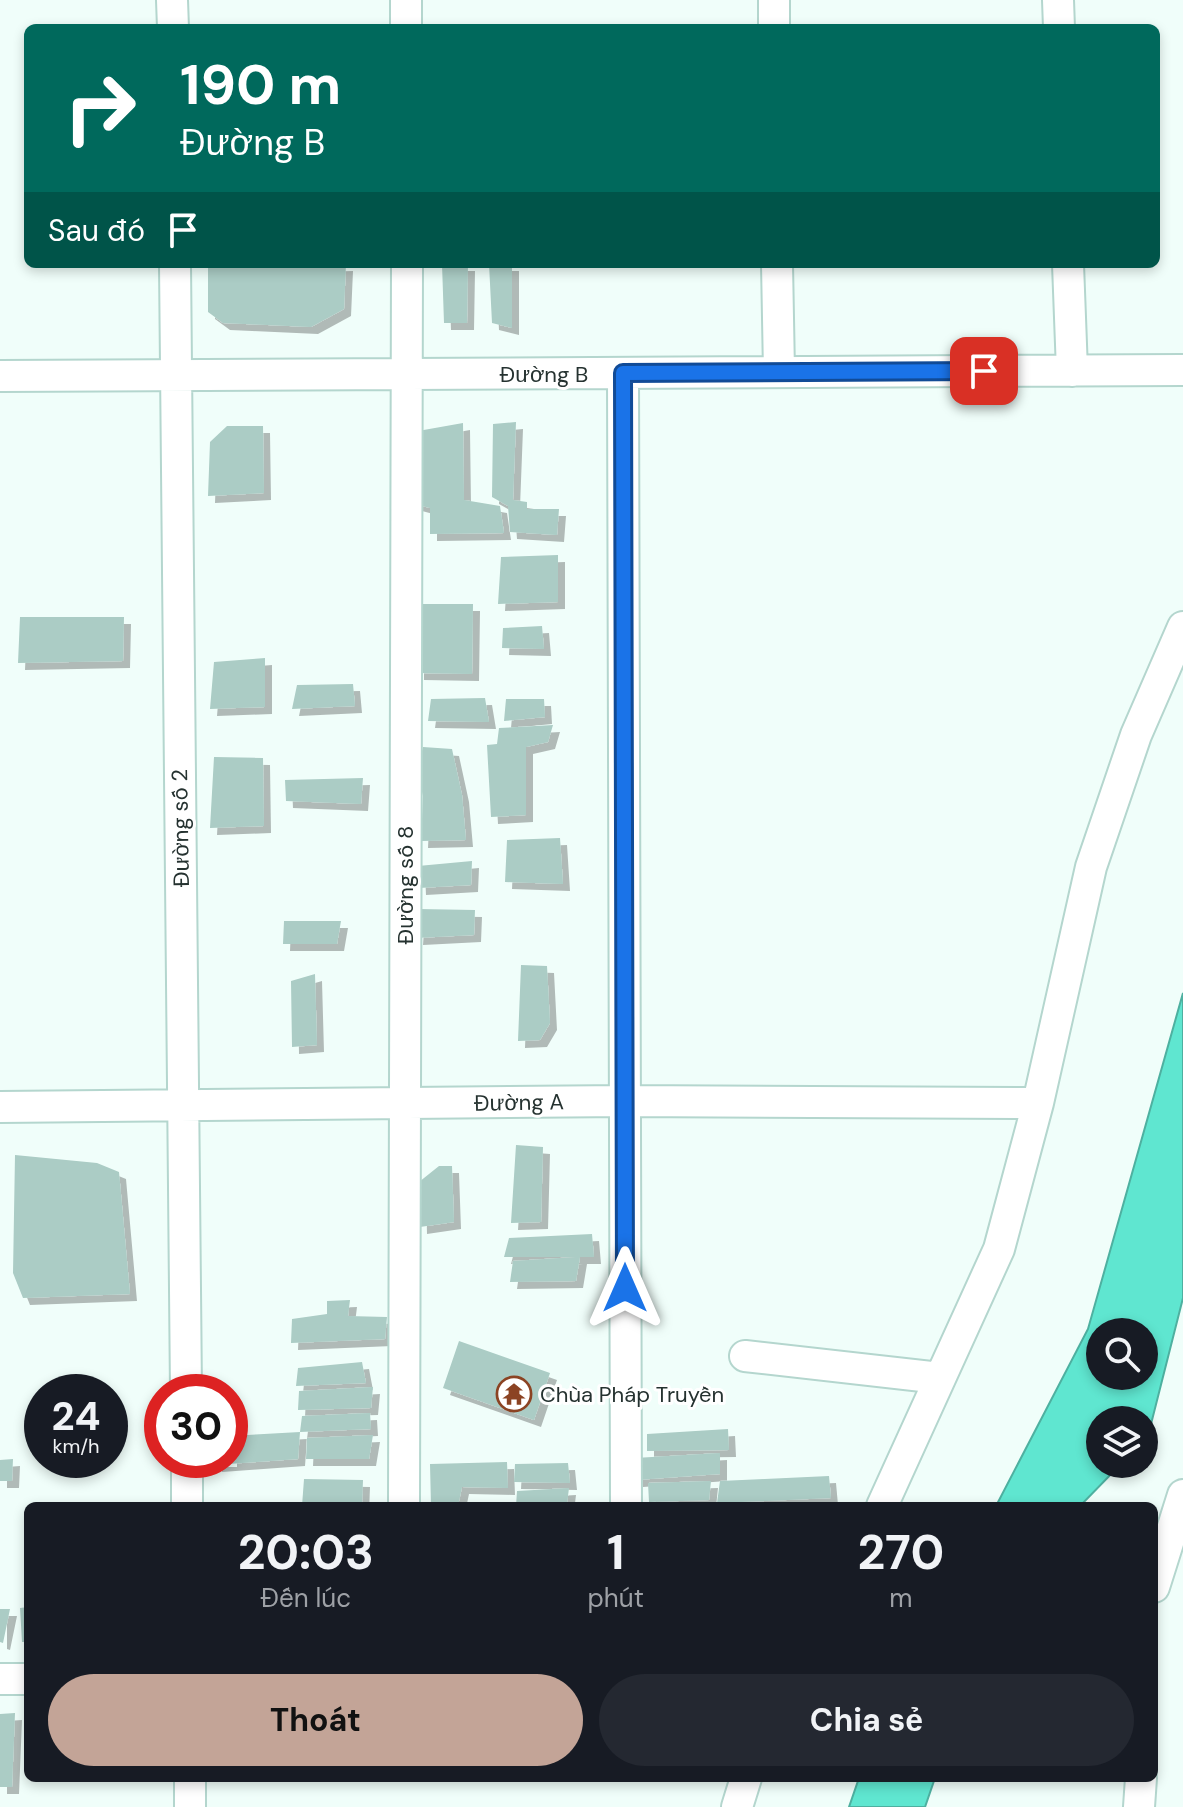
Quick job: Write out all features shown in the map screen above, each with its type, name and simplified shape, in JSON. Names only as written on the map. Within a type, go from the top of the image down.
[{"type":"street","points":[[172,0],[173,24]]},
{"type":"street","points":[[406,0],[406,24]]},
{"type":"street","points":[[774,0],[774,24]]},
{"type":"street","points":[[1058,0],[1059,24]]},
{"type":"street","name":"Đường số 2","points":[[175,268],[186,1374]]},
{"type":"street","name":"Đường số 8","points":[[404,1502],[407,268]]},
{"type":"street","points":[[777,268],[779,372]]},
{"type":"street","points":[[1068,268],[1072,371]]},
{"type":"street","name":"Đường B","points":[[0,376],[1183,370]]},
{"type":"street","points":[[623,373],[626,1502]]},
{"type":"street","points":[[884,1502],[999,1249],[1038,1103],[1091,867],[1136,735],[1183,627]]},
{"type":"street","name":"Đường A","points":[[0,1107],[625,1101],[1038,1103]]},
{"type":"street","points":[[745,1356],[940,1378]]},
{"type":"street","points":[[187,1478],[187,1502]]},
{"type":"street","points":[[1158,1574],[1183,1495]]},
{"type":"street","points":[[0,1679],[24,1679]]},
{"type":"street","points":[[190,1782],[190,1807]]},
{"type":"street","points":[[737,1807],[745,1782]]},
{"type":"street","points":[[1139,1807],[1141,1782]]},
{"type":"shaded area","points":[[1183,993],[1183,1298],[1156,1406],[1086,1406],[1086,1478],[1107,1478],[1084,1502],[998,1502],[1086,1333],[1086,1390],[1158,1390],[1158,1318],[1091,1318]]},
{"type":"shaded area","points":[[858,1782],[934,1782],[925,1807],[849,1807]]},
{"type":"building","points":[[208,268],[346,268],[344,309],[311,327],[223,323],[208,312]]},
{"type":"building","points":[[442,268],[468,268],[467,323],[444,323]]},
{"type":"building","points":[[489,268],[512,268],[512,328],[492,323]]},
{"type":"building","points":[[516,422],[513,500],[527,502],[527,509],[559,509],[557,535],[510,532],[508,506],[492,497],[493,424]]},
{"type":"building","points":[[463,423],[464,500],[500,506],[504,533],[430,534],[430,508],[415,504],[418,431]]},
{"type":"building","points":[[227,426],[263,426],[264,493],[208,496],[210,442]]},
{"type":"building","points":[[558,555],[558,602],[498,604],[501,557]]},
{"type":"building","points":[[417,604],[473,604],[472,674],[417,673]]},
{"type":"building","points":[[20,617],[124,617],[123,661],[18,663]]},
{"type":"building","points":[[542,626],[544,649],[502,648],[503,628]]},
{"type":"building","points":[[265,658],[265,707],[210,709],[214,662]]},
{"type":"building","points":[[353,684],[355,706],[292,709],[297,685]]},
{"type":"building","points":[[485,698],[489,722],[428,721],[431,699]]},
{"type":"building","points":[[506,699],[544,699],[545,717],[504,721]]},
{"type":"building","points":[[553,725],[548,742],[526,747],[526,815],[491,817],[487,745],[497,744],[499,728]]},
{"type":"building","points":[[423,747],[452,749],[462,795],[466,840],[421,841],[423,796],[417,772]]},
{"type":"building","points":[[214,757],[263,758],[264,826],[210,828]]},
{"type":"building","points":[[363,778],[361,804],[286,801],[285,780]]},
{"type":"building","points":[[560,838],[563,884],[505,882],[507,840]]},
{"type":"building","points":[[472,861],[471,885],[419,888],[418,866]]},
{"type":"building","points":[[418,909],[475,910],[474,935],[416,938]]},
{"type":"building","points":[[284,921],[341,921],[337,944],[283,944]]},
{"type":"building","points":[[521,965],[547,966],[550,1023],[540,1040],[518,1041]]},
{"type":"building","points":[[315,974],[317,1045],[292,1047],[291,981]]},
{"type":"building","points":[[516,1145],[543,1147],[541,1222],[511,1223]]},
{"type":"building","points":[[15,1155],[97,1163],[119,1172],[130,1294],[23,1298],[13,1273]]},
{"type":"building","points":[[439,1166],[452,1166],[454,1222],[420,1227],[419,1182]]},
{"type":"building","points":[[592,1234],[594,1257],[580,1257],[576,1281],[510,1282],[513,1261],[576,1257],[504,1257],[509,1238]]},
{"type":"building","points":[[350,1300],[348,1316],[387,1317],[385,1339],[291,1343],[292,1319],[327,1314],[327,1301]]},
{"type":"building","points":[[459,1341],[550,1373],[534,1420],[443,1388]]},
{"type":"building","points":[[362,1362],[366,1383],[296,1386],[298,1368]]},
{"type":"building","points":[[373,1387],[371,1408],[298,1410],[299,1391]]},
{"type":"building","points":[[370,1413],[371,1429],[300,1432],[302,1416]]},
{"type":"building","points":[[728,1429],[729,1450],[647,1451],[647,1434]]},
{"type":"building","points":[[300,1432],[298,1459],[248,1463],[248,1435]]},
{"type":"building","points":[[373,1435],[369,1459],[306,1459],[307,1438]]},
{"type":"building","points":[[720,1453],[720,1474],[636,1480],[635,1458]]},
{"type":"building","points":[[13,1459],[12,1481],[0,1481],[0,1460]]},
{"type":"building","points":[[507,1462],[508,1488],[462,1487],[459,1502],[431,1502],[430,1464]]},
{"type":"building","points":[[568,1463],[570,1483],[514,1482],[515,1464]]},
{"type":"building","points":[[829,1476],[831,1498],[717,1502],[720,1481]]},
{"type":"building","points":[[304,1479],[363,1480],[362,1502],[302,1502]]},
{"type":"building","points":[[711,1481],[709,1500],[649,1502],[648,1483]]},
{"type":"building","points":[[569,1488],[567,1502],[516,1502],[517,1491]]},
{"type":"building","points":[[20,1608],[24,1608],[24,1642],[22,1642]]},
{"type":"building","points":[[0,1609],[10,1609],[3,1643],[0,1642]]},
{"type":"building","points":[[15,1713],[12,1787],[0,1787],[0,1714]]},
{"type":"place","name":"Chùa Pháp Truyền","points":[[514,1394]]},
{"type":"route","points":[[625,1288],[623,373],[984,371]]}]
